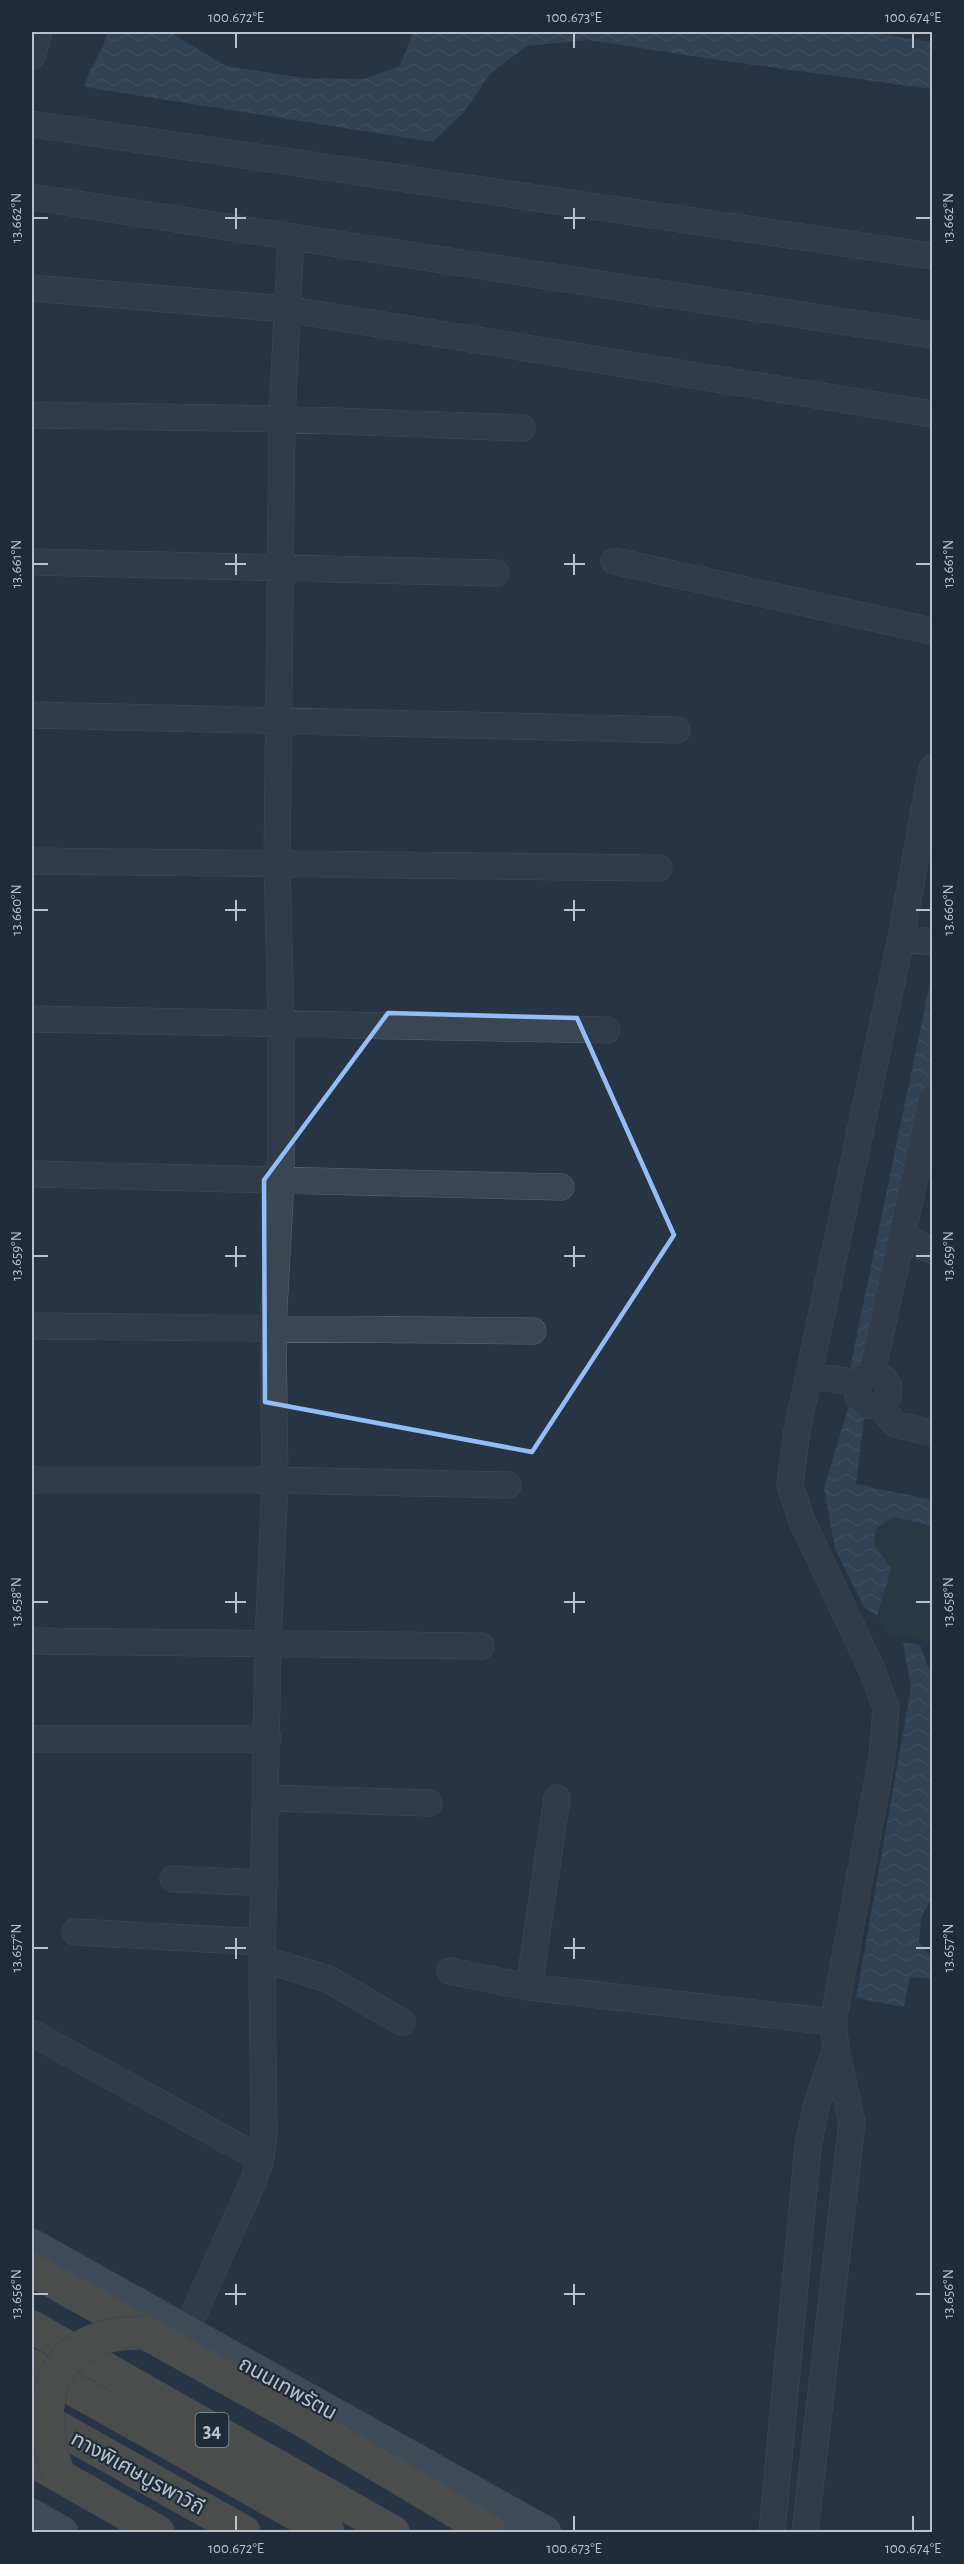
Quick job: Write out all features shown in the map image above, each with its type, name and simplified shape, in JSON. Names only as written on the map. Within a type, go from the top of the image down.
[{"type":"highway","points":[[32,2264],[82,2273]]},
{"type":"highway","points":[[32,2270],[297,2417],[490,2532]]},
{"type":"highway","name":"34","points":[[32,2327],[393,2532]]},
{"type":"highway","points":[[144,2333],[123,2332],[98,2337],[85,2344],[58,2371],[50,2389],[46,2419],[50,2449],[45,2468],[158,2532]]},
{"type":"highway","name":"ทางพิเศษบูรพาวิถี","points":[[32,2366],[328,2532]]},
{"type":"highway","name":"ทางพิเศษบูรพาวิถี","points":[[32,2413],[244,2532]]},
{"type":"highway","points":[[32,2431],[213,2532]]},
{"type":"main road","name":"ถนนเทพรัตน","points":[[32,2245],[544,2532]]},
{"type":"main road","points":[[32,2515],[62,2532]]},
{"type":"street","points":[[32,56],[39,32]]},
{"type":"street","points":[[32,123],[933,256]]},
{"type":"street","points":[[32,197],[933,335]]},
{"type":"street","points":[[186,2331],[254,2182],[261,2159],[268,1643],[275,1480],[273,1328],[280,1181],[281,1023],[277,862],[282,419],[291,238]]},
{"type":"street","points":[[32,288],[286,309],[933,414]]},
{"type":"street","points":[[32,416],[282,419],[522,428]]},
{"type":"street","points":[[614,561],[933,631]]},
{"type":"street","points":[[32,562],[496,573]]},
{"type":"street","points":[[32,715],[677,730]]},
{"type":"street","points":[[805,2532],[852,2123],[836,2048],[833,2022],[882,1757],[886,1708],[873,1672],[802,1521],[790,1485],[797,1431],[902,938],[931,781]]},
{"type":"street","points":[[32,861],[659,868]]},
{"type":"street","points":[[902,938],[933,942]]},
{"type":"street","points":[[32,1019],[608,1030]]},
{"type":"street","points":[[865,1378],[928,1150],[933,1099]]},
{"type":"street","points":[[32,1174],[561,1187]]},
{"type":"street","points":[[903,1234],[922,1247],[933,1250]]},
{"type":"street","points":[[32,1326],[533,1331]]},
{"type":"street","points":[[809,1375],[884,1378],[888,1383],[888,1396],[879,1405],[895,1424],[933,1432]]},
{"type":"street","points":[[32,1480],[275,1480],[508,1485]]},
{"type":"street","points":[[32,1641],[481,1646]]},
{"type":"street","points":[[32,1739],[268,1739]]},
{"type":"street","points":[[267,1798],[429,1803]]},
{"type":"street","points":[[529,1987],[557,1798]]},
{"type":"street","points":[[173,1879],[265,1883]]},
{"type":"street","points":[[75,1932],[263,1957],[328,1979],[402,2022]]},
{"type":"street","points":[[450,1971],[529,1987],[833,2022]]},
{"type":"street","points":[[32,2033],[261,2159]]},
{"type":"street","points":[[772,2532],[808,2146],[816,2107],[836,2048]]},
{"type":"street","points":[[795,2298],[830,2302]]},
{"type":"highlighted area","points":[[388,1013],[577,1018],[674,1235],[532,1452],[265,1402],[264,1180]]},
{"type":"green space","points":[[894,1517],[932,1526],[932,1642],[900,1634],[891,1639],[877,1616],[891,1569],[874,1543],[876,1528]]},
{"type":"water","points":[[108,32],[169,32],[226,66],[305,78],[364,79],[400,66],[413,32],[867,32],[932,42],[932,89],[588,40],[527,46],[490,74],[465,111],[433,142],[84,87]]},
{"type":"water","points":[[932,973],[932,1076],[874,1363],[866,1369],[850,1368]]},
{"type":"water","points":[[851,1399],[864,1418],[856,1484],[932,1500],[932,1526],[894,1517],[876,1528],[874,1543],[891,1569],[877,1616],[864,1607],[835,1549],[824,1488]]},
{"type":"water","points":[[903,1642],[920,1645],[932,1677],[932,1897],[921,1918],[919,1942],[932,1959],[932,1979],[910,1977],[904,2007],[856,1998],[911,1688]]}]
